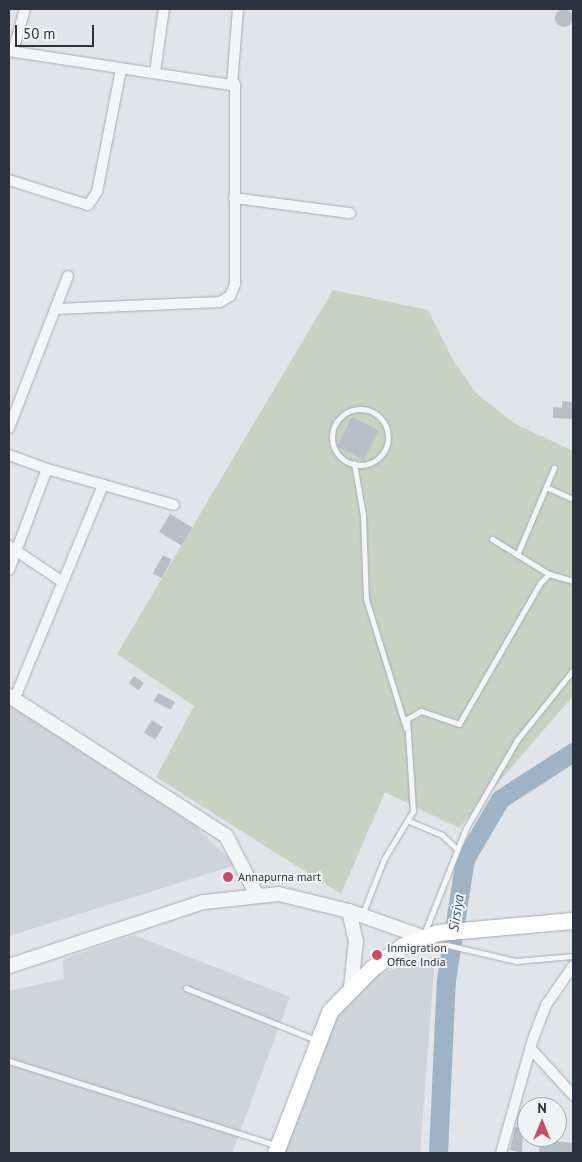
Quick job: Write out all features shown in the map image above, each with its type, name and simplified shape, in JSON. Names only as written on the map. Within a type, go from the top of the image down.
[{"type":"main road","points":[[278,1150],[316,1040],[330,1012],[351,987],[404,946],[436,938],[573,921]]},
{"type":"street","points":[[25,9],[11,51],[121,70],[155,72],[235,84]]},
{"type":"street","points":[[155,72],[164,9]]},
{"type":"street","points":[[55,309],[220,302],[230,296],[235,284],[235,84],[238,9]]},
{"type":"street","points":[[9,180],[88,205],[97,192],[121,70]]},
{"type":"street","points":[[234,198],[350,213]]},
{"type":"street","points":[[9,428],[68,276]]},
{"type":"street","points":[[9,455],[47,469],[174,505]]},
{"type":"street","points":[[9,570],[13,548],[47,469]]},
{"type":"street","points":[[103,485],[11,698],[226,836],[258,895]]},
{"type":"street","points":[[13,548],[62,581]]},
{"type":"street","points":[[9,966],[204,902],[258,895],[279,894],[355,913],[436,938]]},
{"type":"street","points":[[351,987],[356,941],[355,913]]},
{"type":"street","points":[[501,1153],[530,1048],[546,1005],[573,966]]},
{"type":"street","points":[[530,1048],[573,1094]]},
{"type":"lane","points":[[354,463],[374,464],[384,453],[389,436],[385,422],[364,408],[348,410],[332,430],[332,446],[354,463],[363,515],[366,599],[406,728],[413,785],[408,821],[384,859],[355,913]]},
{"type":"lane","points":[[517,555],[554,468]]},
{"type":"lane","points":[[546,486],[573,499]]},
{"type":"lane","points":[[492,539],[549,574],[573,581]]},
{"type":"lane","points":[[406,728],[416,711],[459,724],[549,574]]},
{"type":"lane","points":[[436,938],[457,849],[517,740],[573,670]]},
{"type":"lane","points":[[408,821],[442,835],[457,849]]},
{"type":"lane","points":[[404,946],[436,938],[482,956],[516,961],[573,956]]},
{"type":"lane","points":[[186,988],[316,1040]]},
{"type":"lane","points":[[9,1061],[278,1150]]},
{"type":"shaded area","points":[[9,698],[186,817],[236,865],[9,936]]},
{"type":"shaded area","points":[[134,935],[290,997],[232,1153],[9,1153],[9,991],[64,979],[63,959]]},
{"type":"shaded area","points":[[435,956],[420,1153],[269,1153],[322,1018],[344,985]]},
{"type":"green space","points":[[333,290],[428,310],[454,362],[477,394],[514,423],[573,451],[573,696],[459,828],[385,792],[341,894],[156,777],[194,706],[117,654]]},
{"type":"building","points":[[560,9],[568,9],[573,14],[571,25],[560,27],[555,22],[555,14]]},
{"type":"building","points":[[562,401],[573,402],[573,419],[553,418],[553,407],[562,408]]},
{"type":"building","points":[[352,417],[379,431],[364,460],[337,446]]},
{"type":"building","points":[[170,514],[192,527],[181,545],[159,532]]},
{"type":"building","points":[[163,555],[172,560],[162,578],[153,573]]},
{"type":"building","points":[[134,676],[144,683],[139,690],[129,683]]},
{"type":"building","points":[[158,693],[175,702],[171,710],[154,701]]},
{"type":"building","points":[[152,720],[163,727],[155,740],[144,733]]},
{"type":"building","points":[[515,1127],[517,1127],[517,1147],[522,1147],[522,1153],[510,1150]]},
{"type":"building","points":[[567,1142],[573,1143],[573,1153],[539,1153],[539,1147],[567,1147]]},
{"type":"waterway","name":"Sirsiya","points":[[438,1153],[446,980],[465,859],[500,799],[573,752]]},
{"type":"place","name":"Annapurna mart","points":[[228,877]]},
{"type":"place","name":"Inmigration Office India","points":[[377,955]]}]
